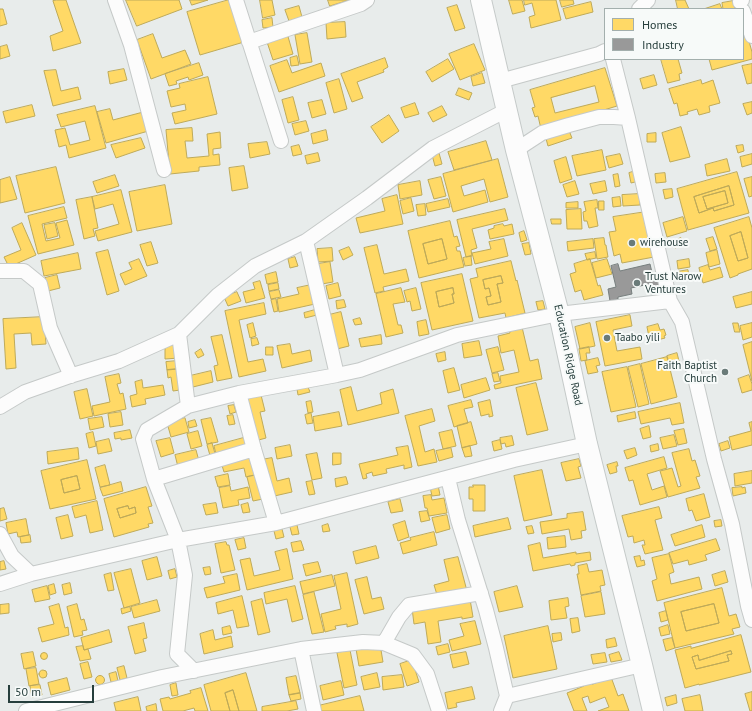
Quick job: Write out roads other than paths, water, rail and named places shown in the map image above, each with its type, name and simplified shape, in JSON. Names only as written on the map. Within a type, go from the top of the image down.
[{"type":"main road","name":"Education Ridge Road","points":[[481,0],[516,150],[559,314],[587,444],[653,711]]},
{"type":"street","points":[[115,0],[131,44],[164,170]]},
{"type":"street","points":[[236,0],[281,141]]},
{"type":"street","points":[[249,42],[361,4],[367,0]]},
{"type":"street","points":[[640,8],[648,0]]},
{"type":"street","points":[[744,13],[752,36]]},
{"type":"street","points":[[500,81],[604,52]]},
{"type":"street","points":[[613,60],[670,301],[682,322],[714,459],[732,524],[752,620]]},
{"type":"street","points":[[0,407],[25,392],[71,376],[119,362],[179,334],[218,295],[256,266],[306,241],[367,198],[433,148],[507,110]]},
{"type":"street","points":[[516,150],[542,133],[569,125],[599,117],[628,118]]},
{"type":"street","points":[[306,241],[337,375]]},
{"type":"street","points":[[0,271],[24,271],[40,284],[50,328],[71,376]]},
{"type":"street","points":[[162,677],[177,654],[185,575],[178,540],[154,479],[143,438],[147,430],[188,406],[239,393],[360,370],[457,335],[559,314],[670,301]]},
{"type":"street","points":[[179,334],[188,406]]},
{"type":"street","points":[[239,393],[276,523]]},
{"type":"street","points":[[0,584],[30,574],[178,540],[276,523],[514,460],[587,444]]},
{"type":"street","points":[[154,479],[254,449]]},
{"type":"street","points":[[448,478],[458,520],[481,593],[496,648],[507,696],[502,711]]},
{"type":"street","points":[[0,534],[12,556],[30,574]]},
{"type":"street","points":[[384,644],[399,617],[409,605],[481,593]]},
{"type":"street","points":[[26,711],[162,677],[301,649],[363,642],[384,644],[413,655],[427,674],[439,711]]},
{"type":"street","points":[[301,649],[314,711]]},
{"type":"street","points":[[177,654],[194,671]]},
{"type":"street","points":[[507,696],[642,665]]},
{"type":"place","name":"wirehouse","points":[[632,243]]},
{"type":"place","name":"Trust Narow Ventures","points":[[637,283]]},
{"type":"place","name":"Taabo yili","points":[[607,338]]},
{"type":"place","name":"Faith Baptist Church","points":[[725,372]]}]
